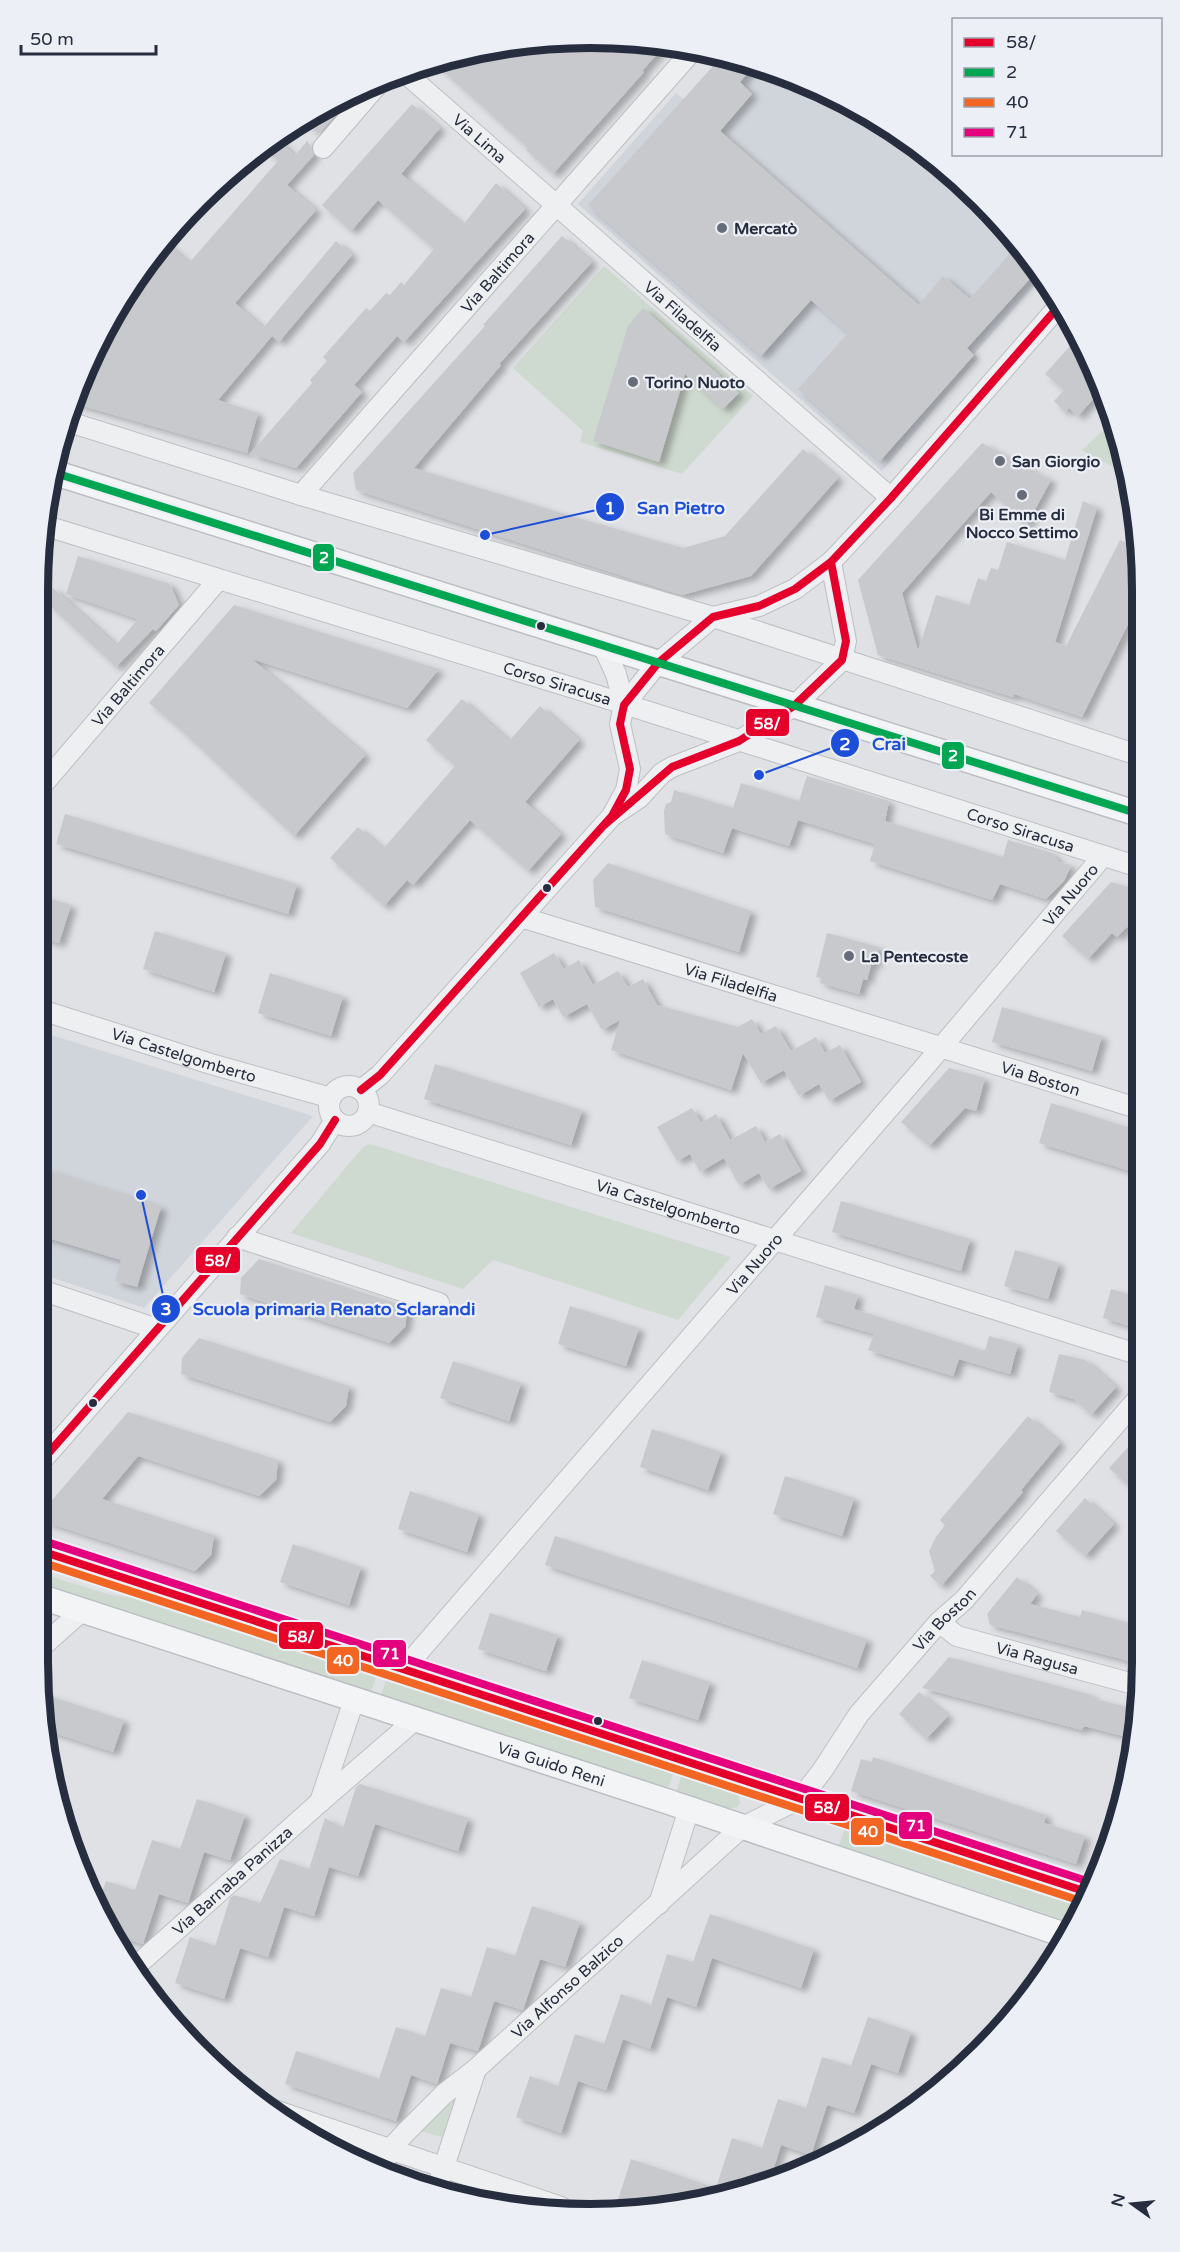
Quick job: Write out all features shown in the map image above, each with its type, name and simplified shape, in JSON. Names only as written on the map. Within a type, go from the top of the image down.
[{"type":"main road","points":[[60,475],[1132,812]]},
{"type":"main road","points":[[48,1553],[1081,1890]]},
{"type":"main road","name":"Via Guido Reni","points":[[48,1599],[1059,1933]]},
{"type":"street","name":"Via Baltimora","points":[[301,495],[687,57]]},
{"type":"street","name":"Via Lima","points":[[412,79],[556,206]]},
{"type":"street","points":[[323,148],[368,96]]},
{"type":"street","name":"Via Filadelfia","points":[[556,206],[891,498]]},
{"type":"street","points":[[624,705],[658,663],[713,617],[751,609],[795,589],[831,562],[891,498],[1054,311]]},
{"type":"street","points":[[75,424],[301,495],[713,617],[1132,753]]},
{"type":"street","name":"Corso Siracusa","points":[[52,528],[1132,865]]},
{"type":"street","points":[[612,816],[639,798],[662,773],[739,741],[794,706],[842,660],[846,641],[831,562]]},
{"type":"street","name":"Via Baltimora","points":[[48,778],[218,580]]},
{"type":"street","points":[[361,1090],[380,1075],[612,816],[626,790],[630,769],[620,724],[624,705],[616,674],[603,646]]},
{"type":"street","name":"Via Nuoro","points":[[403,1670],[942,1047],[1103,855]]},
{"type":"street","name":"Via Filadelfia","points":[[521,917],[942,1047]]},
{"type":"street","name":"Via Castelgomberto","points":[[48,1012],[211,1064],[331,1098]]},
{"type":"street","name":"Via Boston","points":[[942,1047],[1132,1106]]},
{"type":"street","points":[[353,1086],[361,1090],[369,1102],[368,1112],[363,1120],[352,1126],[335,1120],[329,1108],[335,1092],[343,1087],[353,1086]]},
{"type":"street","name":"Via Castelgomberto","points":[[368,1112],[1132,1352]]},
{"type":"street","points":[[48,1454],[320,1144],[335,1120]]},
{"type":"street","points":[[237,1237],[439,1303]]},
{"type":"street","points":[[48,1292],[157,1329]]},
{"type":"street","name":"Via Boston","points":[[741,1828],[801,1798],[822,1771],[859,1714],[939,1622],[964,1600],[1132,1405]]},
{"type":"street","points":[[48,1641],[82,1610]]},
{"type":"street","name":"Via Ragusa","points":[[939,1622],[957,1636],[1131,1683]]},
{"type":"street","name":"Via Barnaba Panizza","points":[[320,1802],[354,1700]]},
{"type":"street","name":"Via Barnaba Panizza","points":[[141,1966],[320,1802],[416,1719]]},
{"type":"street","points":[[659,1904],[689,1809]]},
{"type":"street","name":"Via Alfonso Balzico","points":[[386,2158],[444,2094],[476,2069],[741,1828]]},
{"type":"street","points":[[439,2183],[476,2069]]},
{"type":"street","points":[[311,2126],[386,2158],[445,2168],[546,2202]]},
{"type":"shaded area","points":[[716,63],[764,77],[830,104],[891,139],[947,183],[997,233],[1037,283],[974,354],[978,358],[882,471],[578,204],[676,93],[685,100]]},
{"type":"shaded area","name":"Torino Nuoto","points":[[604,266],[753,396],[682,474],[580,442],[583,431],[513,368]]},
{"type":"shaded area","points":[[1107,427],[1119,470],[1082,450]]},
{"type":"shaded area","points":[[48,1034],[313,1116],[144,1308],[48,1276]]},
{"type":"shaded area","points":[[370,1144],[731,1257],[678,1320],[493,1260],[463,1289],[291,1233],[363,1147]]},
{"type":"shaded area","points":[[48,1576],[107,1594],[158,1602],[377,1674],[371,1692],[48,1586]]},
{"type":"shaded area","points":[[387,1677],[674,1771],[668,1789],[381,1695]]},
{"type":"shaded area","points":[[682,1774],[734,1791],[738,1794],[740,1803],[737,1807],[728,1809],[676,1792]]},
{"type":"shaded area","points":[[845,1829],[1075,1904],[1066,1920],[839,1845]]},
{"type":"shaded area","points":[[456,2094],[442,2137],[417,2130]]},
{"type":"building","points":[[555,49],[625,49],[658,53],[642,71],[644,72],[553,174],[526,150],[528,148],[441,69],[484,58]]},
{"type":"building","points":[[716,63],[748,72],[740,82],[752,94],[720,131],[919,305],[943,276],[970,299],[1012,251],[1032,277],[967,348],[974,355],[880,461],[798,389],[848,333],[811,300],[761,356],[588,205]]},
{"type":"building","points":[[412,104],[440,128],[401,174],[463,225],[496,183],[525,209],[404,342],[397,336],[354,385],[362,392],[296,468],[250,454],[312,383],[310,380],[327,361],[323,357],[366,308],[370,311],[386,293],[390,295],[401,282],[404,285],[434,249],[378,200],[351,231],[322,205]]},
{"type":"building","points":[[341,109],[319,134],[310,126]]},
{"type":"building","points":[[307,141],[311,146],[314,155],[287,185],[316,210],[235,303],[272,336],[218,400],[258,413],[247,453],[81,405],[104,350],[139,289],[160,260],[171,247],[189,263],[278,161],[269,153],[282,144],[295,156]]},
{"type":"building","points":[[562,236],[592,262],[499,364],[501,365],[414,468],[683,548],[725,536],[803,449],[838,478],[751,576],[682,595],[356,490],[353,473]]},
{"type":"building","points":[[336,241],[352,255],[279,342],[263,328]]},
{"type":"building","name":"Torino Nuoto","points":[[643,308],[739,393],[723,409],[685,374],[659,462],[593,441],[628,326]]},
{"type":"building","points":[[1072,343],[1096,396],[1078,416],[1069,408],[1065,412],[1054,401],[1064,390],[1045,374]]},
{"type":"building","points":[[982,443],[1051,480],[1026,526],[991,492],[902,593],[918,651],[936,595],[969,605],[978,578],[986,581],[991,568],[998,570],[1007,542],[1065,560],[1083,501],[1097,508],[1055,642],[1066,646],[1120,540],[1130,544],[1132,616],[1082,717],[1014,694],[1013,697],[878,655],[858,580]]},
{"type":"building","points":[[78,556],[170,584],[179,605],[156,631],[153,629],[116,667],[48,604],[52,587],[116,645],[138,619],[66,594]]},
{"type":"building","points":[[234,605],[439,669],[407,708],[252,659],[365,755],[294,836],[149,703]]},
{"type":"building","points":[[462,699],[509,741],[540,706],[579,740],[525,802],[561,834],[528,871],[470,820],[413,885],[407,880],[384,906],[330,858],[358,827],[383,849],[455,766],[426,740]]},
{"type":"building","points":[[807,776],[889,801],[885,821],[1003,857],[1008,840],[1052,853],[1059,862],[1071,865],[1064,881],[1046,899],[1000,884],[992,900],[870,861],[875,844],[798,820],[789,846],[732,828],[723,853],[665,834],[664,811],[666,804],[671,802],[674,790],[733,808],[741,783],[799,801]]},
{"type":"building","points":[[65,814],[297,884],[288,914],[56,844]]},
{"type":"building","points":[[608,863],[751,911],[739,952],[595,907],[593,880]]},
{"type":"building","points":[[1111,882],[1132,888],[1132,928],[1127,927],[1117,937],[1112,933],[1088,959],[1062,936]]},
{"type":"building","points":[[48,898],[71,905],[59,943],[48,940]]},
{"type":"building","points":[[155,931],[226,953],[214,992],[143,969]]},
{"type":"building","name":"La Pentecoste","points":[[827,933],[879,947],[874,965],[871,965],[867,980],[863,979],[859,994],[820,983],[821,978],[816,977]]},
{"type":"building","points":[[554,953],[564,969],[579,960],[593,985],[618,971],[628,987],[643,979],[657,1005],[738,1027],[752,1019],[761,1034],[776,1026],[791,1051],[816,1037],[825,1053],[840,1045],[861,1082],[829,1101],[819,1084],[799,1096],[784,1070],[761,1083],[743,1053],[731,1090],[611,1050],[620,1020],[602,1030],[587,1004],[563,1017],[553,999],[539,1007],[520,973]]},
{"type":"building","points":[[270,973],[343,996],[331,1036],[258,1013]]},
{"type":"building","points":[[1002,1007],[1102,1036],[1092,1071],[992,1042]]},
{"type":"building","points":[[435,1064],[582,1110],[571,1145],[424,1099]]},
{"type":"building","points":[[949,1068],[985,1078],[976,1111],[965,1108],[929,1146],[901,1122]]},
{"type":"building","points":[[1051,1103],[1132,1128],[1132,1172],[1039,1143]]},
{"type":"building","points":[[692,1108],[701,1123],[716,1114],[730,1140],[756,1126],[765,1142],[780,1134],[801,1171],[769,1189],[759,1173],[739,1185],[724,1158],[700,1172],[690,1154],[677,1161],[657,1127]]},
{"type":"building","points":[[48,1171],[161,1207],[137,1287],[115,1281],[121,1260],[48,1238]]},
{"type":"building","points":[[841,1201],[970,1239],[961,1271],[832,1232]]},
{"type":"building","points":[[1015,1250],[1059,1263],[1048,1299],[1004,1286]]},
{"type":"building","points":[[259,1259],[408,1307],[405,1327],[389,1343],[240,1294],[241,1278]]},
{"type":"building","points":[[825,1285],[858,1295],[854,1309],[985,1351],[989,1336],[1018,1344],[1010,1374],[959,1359],[953,1376],[868,1350],[874,1334],[816,1317]]},
{"type":"building","points":[[1111,1289],[1132,1295],[1132,1327],[1103,1318]]},
{"type":"building","points":[[570,1306],[639,1328],[626,1366],[558,1344]]},
{"type":"building","points":[[199,1338],[349,1386],[346,1406],[330,1422],[181,1374],[182,1358]]},
{"type":"building","points":[[1059,1354],[1085,1360],[1116,1387],[1091,1415],[1074,1399],[1049,1392]]},
{"type":"building","points":[[453,1361],[521,1383],[509,1421],[440,1398]]},
{"type":"building","points":[[128,1412],[278,1460],[276,1480],[259,1496],[138,1456],[102,1499],[214,1535],[211,1555],[195,1571],[48,1523],[48,1505]]},
{"type":"building","points":[[1028,1416],[1060,1443],[1021,1490],[1023,1492],[941,1586],[930,1576],[935,1571],[929,1551],[945,1525],[940,1520]]},
{"type":"building","points":[[652,1429],[721,1452],[708,1490],[640,1467]]},
{"type":"building","points":[[1132,1443],[1131,1488],[1109,1468]]},
{"type":"building","points":[[785,1476],[854,1498],[842,1536],[773,1514]]},
{"type":"building","points":[[410,1491],[479,1514],[467,1552],[398,1529]]},
{"type":"building","points":[[1085,1498],[1114,1524],[1085,1556],[1056,1531]]},
{"type":"building","points":[[555,1536],[867,1639],[857,1668],[545,1565]]},
{"type":"building","points":[[293,1544],[361,1567],[349,1605],[280,1582]]},
{"type":"building","points":[[1017,1577],[1037,1594],[1030,1604],[1080,1617],[1082,1610],[1132,1624],[1132,1662],[990,1625],[987,1614]]},
{"type":"building","points":[[490,1613],[558,1635],[546,1671],[478,1649]]},
{"type":"building","points":[[949,1657],[1092,1695],[1091,1698],[1130,1708],[1126,1737],[1084,1726],[1082,1730],[922,1688]]},
{"type":"building","points":[[642,1660],[710,1682],[698,1720],[629,1698]]},
{"type":"building","points":[[919,1692],[948,1716],[926,1739],[899,1714]]},
{"type":"building","points":[[49,1696],[124,1720],[113,1752],[53,1732]]},
{"type":"building","points":[[873,1757],[1046,1815],[1044,1823],[1085,1836],[1076,1864],[851,1791],[861,1759],[872,1762]]},
{"type":"building","points":[[360,1784],[468,1818],[458,1851],[375,1824],[358,1876],[329,1867],[314,1916],[284,1907],[268,1957],[240,1948],[224,1999],[175,1983],[190,1937],[215,1946],[230,1898],[234,1895],[260,1903],[280,1859],[309,1869],[325,1818],[343,1828],[356,1787]]},
{"type":"building","points":[[197,1799],[245,1815],[230,1860],[204,1852],[188,1903],[159,1894],[143,1944],[124,1939],[101,1895],[106,1881],[135,1890],[152,1840],[180,1849]]},
{"type":"building","points":[[532,1906],[580,1922],[565,1967],[540,1959],[523,2010],[494,2001],[478,2051],[450,2043],[437,2084],[411,2075],[396,2121],[285,2084],[296,2051],[379,2079],[396,2027],[425,2036],[441,1988],[471,1997],[487,1947],[515,1956]]},
{"type":"building","points":[[710,1914],[814,1949],[801,1988],[712,1958],[696,2007],[667,1997],[650,2049],[623,2039],[606,2090],[578,2081],[561,2133],[516,2117],[530,2076],[558,2086],[575,2034],[604,2044],[621,1994],[651,2005],[667,1954],[693,1962]]},
{"type":"building","points":[[868,2017],[911,2032],[898,2073],[871,2064],[854,2113],[827,2105],[811,2155],[781,2145],[773,2172],[764,2175],[696,2194],[626,2203],[618,2200],[631,2159],[716,2188],[732,2138],[762,2148],[778,2099],[806,2108],[822,2057],[851,2066]]},
{"type":"transit line","name":"58/","points":[[361,1090],[380,1075],[612,816],[626,790],[630,769],[620,724],[624,705],[658,663],[713,617],[759,606],[795,589],[831,562],[891,498],[1054,311]]},
{"type":"transit line","name":"2","points":[[60,475],[1132,812]]},
{"type":"transit line","name":"58/","points":[[602,827],[672,767],[739,741],[794,706],[842,660],[846,641],[831,562]]},
{"type":"transit line","name":"58/","points":[[48,1454],[320,1144],[335,1120]]},
{"type":"transit line","name":"71","points":[[48,1542],[1086,1881]]},
{"type":"transit line","name":"58/","points":[[48,1553],[1081,1890]]},
{"type":"transit line","name":"40","points":[[48,1564],[1077,1900]]},
{"type":"place","name":"Mercatò","points":[[722,228]]},
{"type":"place","name":"Torino Nuoto","points":[[633,382]]},
{"type":"place","name":"San Giorgio","points":[[1000,461]]},
{"type":"place","name":"Bi Emme di Nocco Settimo","points":[[1022,495]]},
{"type":"place","name":"San Pietro","points":[[485,535]]},
{"type":"place","name":"Crai","points":[[759,775]]},
{"type":"place","name":"La Pentecoste","points":[[849,956]]},
{"type":"place","name":"Scuola primaria Renato Sclarandi","points":[[141,1195]]}]
